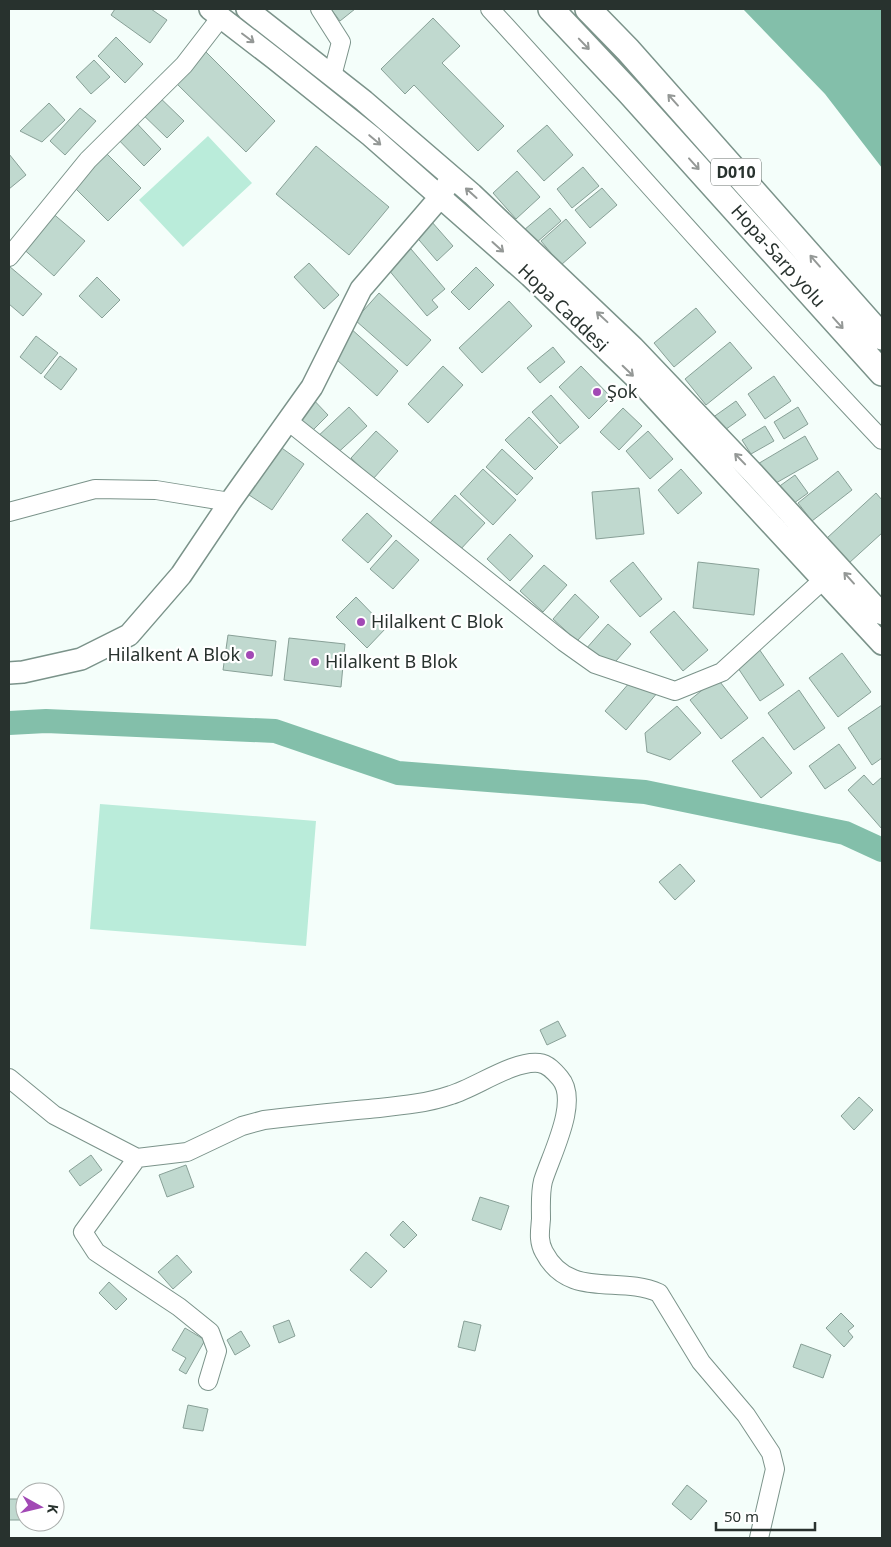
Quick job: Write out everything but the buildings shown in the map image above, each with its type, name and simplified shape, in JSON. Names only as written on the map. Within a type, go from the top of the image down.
[{"type":"highway","name":"Hopa-Sarp yolu","points":[[551,9],[637,100],[882,373]]},
{"type":"highway","name":"D010","points":[[588,9],[628,50],[882,337]]},
{"type":"main road","name":"Hopa Caddesi","points":[[247,9],[364,101],[452,176],[633,347],[754,474],[882,614]]},
{"type":"main road","name":"Hopa Caddesi","points":[[215,13],[357,124],[530,276],[640,382],[882,644]]},
{"type":"main road","points":[[9,673],[81,659],[129,635],[181,575],[230,502],[312,387],[361,289],[441,196],[452,176]]},
{"type":"street","points":[[320,9],[341,42],[332,76]]},
{"type":"street","points":[[490,9],[792,345],[882,440]]},
{"type":"street","points":[[9,257],[88,160],[184,65],[215,13]]},
{"type":"street","points":[[288,420],[564,642],[595,664],[675,691],[722,672],[823,580]]},
{"type":"street","points":[[9,512],[94,489],[156,490],[230,502]]},
{"type":"street","points":[[9,1078],[54,1114],[137,1158],[187,1152],[242,1126],[264,1120],[415,1104],[452,1095],[519,1065],[539,1062],[550,1067],[566,1084],[568,1100],[559,1138],[543,1183],[540,1239],[544,1252],[558,1272],[571,1279],[593,1284],[647,1288],[659,1294],[701,1362],[746,1415],[771,1453],[775,1469],[759,1538]]},
{"type":"street","points":[[137,1158],[83,1232],[96,1252],[179,1307],[210,1332],[217,1350],[208,1381]]},
{"type":"shaded area","points":[[743,9],[882,9],[882,168],[825,94]]},
{"type":"shaded area","points":[[208,136],[252,183],[183,247],[139,200]]},
{"type":"shaded area","points":[[100,804],[316,821],[306,946],[90,929]]},
{"type":"waterway","points":[[9,723],[46,721],[275,731],[398,773],[645,792],[845,833],[882,850]]},
{"type":"place","name":"Şok","points":[[597,392]]},
{"type":"place","name":"Hilalkent C Blok","points":[[361,622]]},
{"type":"place","name":"Hilalkent A Blok","points":[[250,655]]},
{"type":"place","name":"Hilalkent B Blok","points":[[315,662]]}]
